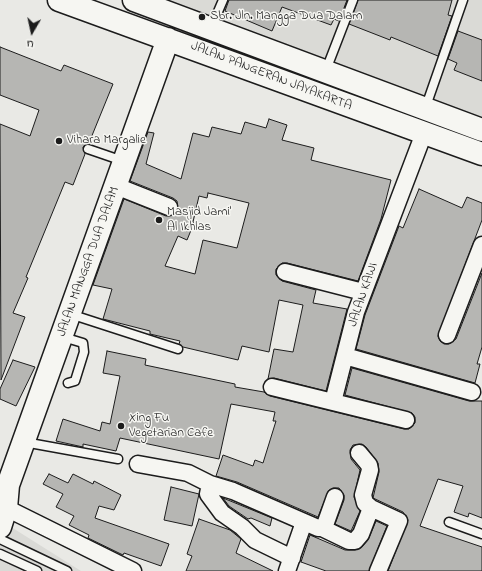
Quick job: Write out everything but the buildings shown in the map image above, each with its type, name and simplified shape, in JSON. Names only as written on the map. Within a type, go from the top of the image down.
[{"type":"main road","name":"JALAN PANGERAN JAYAKARTA","points":[[59,0],[482,154]]},
{"type":"main road","name":"JALAN PANGERAN JAYAKARTA","points":[[140,1],[482,130]]},
{"type":"main road","name":"JALAN MANGGA DUA DALAM","points":[[3,503],[168,39]]},
{"type":"main road","points":[[308,90],[316,82],[321,70]]},
{"type":"main road","points":[[356,109],[351,99],[352,92],[356,88],[364,86]]},
{"type":"street","name":"JALAN KAWI","points":[[333,402],[363,292],[424,132]]},
{"type":"street","points":[[116,186],[169,207]]},
{"type":"street","points":[[447,335],[482,245]]},
{"type":"street","points":[[285,272],[363,292]]},
{"type":"street","points":[[345,356],[472,392]]},
{"type":"street","points":[[272,387],[406,420]]},
{"type":"street","points":[[359,453],[369,465],[370,470],[363,495],[365,503],[371,508],[399,522],[378,571]]},
{"type":"street","points":[[138,464],[188,473],[210,484],[234,491],[349,541],[356,541],[361,534],[371,508]]},
{"type":"street","points":[[210,484],[208,494],[222,513],[242,527],[255,540],[292,567],[304,522]]},
{"type":"street","points":[[322,528],[335,497]]},
{"type":"street","points":[[3,503],[133,571]]},
{"type":"lane","points":[[211,28],[223,0]]},
{"type":"lane","points":[[321,70],[353,0]]},
{"type":"lane","points":[[425,109],[463,0]]},
{"type":"lane","points":[[88,149],[124,162]]},
{"type":"lane","points":[[70,314],[178,349]]},
{"type":"lane","points":[[62,336],[83,343],[84,352],[75,381],[68,383]]},
{"type":"lane","points":[[24,442],[118,459]]},
{"type":"lane","points":[[449,522],[482,534]]},
{"type":"lane","points":[[0,539],[67,571]]},
{"type":"lane","points":[[0,554],[37,571]]},
{"type":"shaded area","points":[[126,0],[482,0],[482,128]]},
{"type":"shaded area","points":[[0,520],[81,571],[0,571]]},
{"type":"place","name":"Sbr. Jln. Mangga Dua Dalam","points":[[202,17]]},
{"type":"place","name":"Vihara Margalie","points":[[59,141]]},
{"type":"place","name":"Masjid Jami' Al Ikhlas","points":[[159,220]]},
{"type":"place","name":"Xing Fu Vegetarian Cafe","points":[[121,426]]}]
